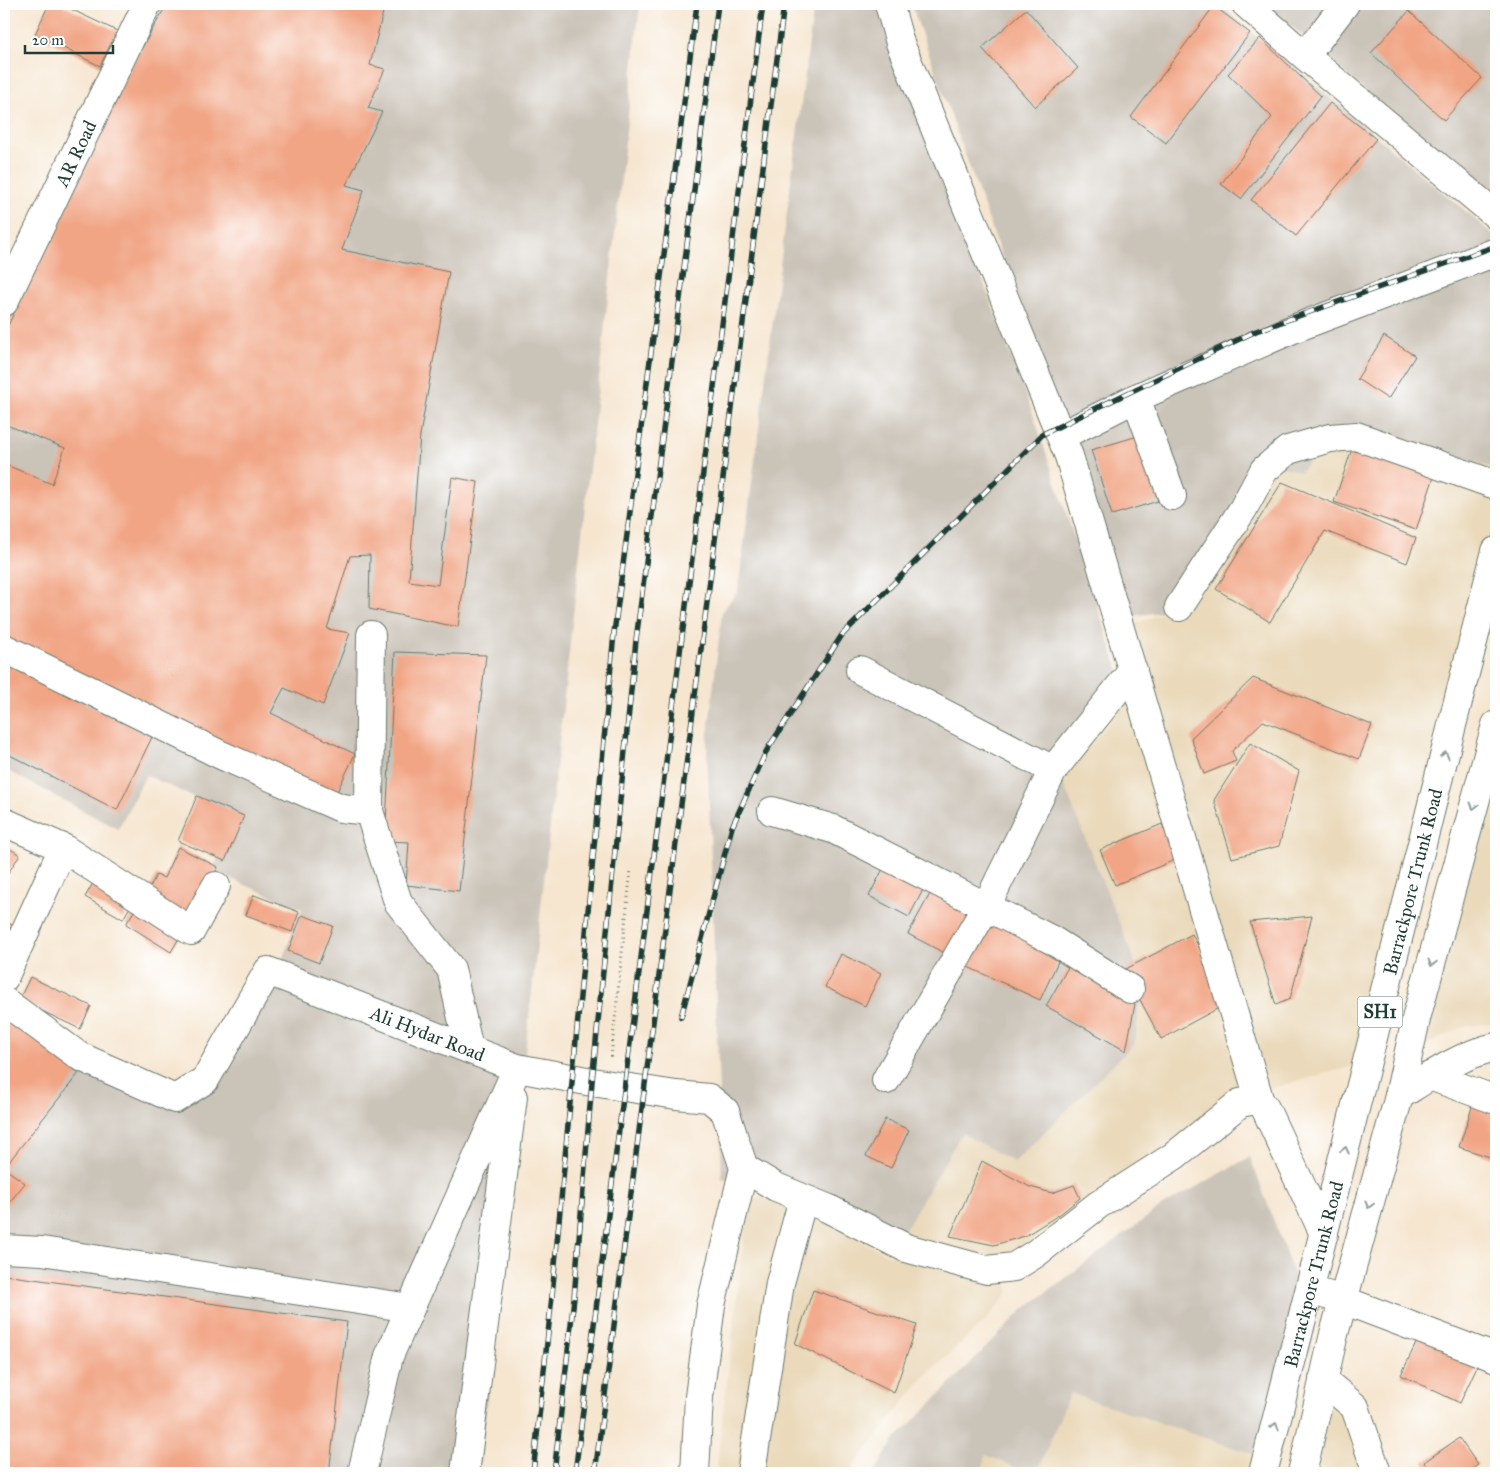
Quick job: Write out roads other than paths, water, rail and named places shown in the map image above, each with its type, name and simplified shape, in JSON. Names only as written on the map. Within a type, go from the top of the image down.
[{"type":"street","name":"AR Road","points":[[4,302],[147,4]]},
{"type":"street","points":[[888,4],[904,52],[1069,456],[1260,1102]]},
{"type":"street","points":[[1246,4],[1305,56],[1496,215]]},
{"type":"street","points":[[1305,56],[1345,4]]},
{"type":"street","points":[[1061,436],[1136,398],[1293,329],[1496,252]]},
{"type":"street","points":[[1136,398],[1172,496]]},
{"type":"street","points":[[1179,607],[1243,509],[1264,470],[1288,450],[1330,438],[1356,436],[1496,485]]},
{"type":"street","name":"Barrackpore Trunk Road","points":[[1263,1473],[1496,551]]},
{"type":"street","points":[[371,635],[369,811],[398,902],[451,969],[469,1049]]},
{"type":"street","points":[[4,648],[221,754],[332,805],[341,808],[369,811]]},
{"type":"street","points":[[860,670],[1053,770]]},
{"type":"street","points":[[886,1080],[986,907],[1053,770],[1133,670]]},
{"type":"street","name":"Barrackpore Trunk Road","points":[[1302,1473],[1343,1300],[1399,1096],[1417,1016],[1496,725]]},
{"type":"street","points":[[772,810],[833,829],[1052,940],[1130,989]]},
{"type":"street","points":[[4,822],[63,848],[191,931],[216,886]]},
{"type":"street","points":[[4,978],[63,848]]},
{"type":"street","name":"Ali Hydar Road","points":[[4,1001],[79,1056],[175,1099],[204,1080],[268,971],[517,1068],[608,1085],[709,1098],[725,1111],[744,1168]]},
{"type":"street","points":[[1399,1096],[1430,1076],[1478,1051],[1496,1047]]},
{"type":"street","points":[[362,1473],[388,1356],[517,1068]]},
{"type":"street","points":[[465,1473],[517,1068]]},
{"type":"street","points":[[1430,1076],[1496,1100]]},
{"type":"street","points":[[695,1473],[699,1397],[710,1305],[744,1168],[776,1187],[827,1208],[906,1248],[987,1270],[1014,1267],[1098,1205],[1174,1156],[1240,1103],[1256,1100],[1266,1108],[1324,1234]]},
{"type":"street","points":[[751,1473],[780,1283],[803,1198]]},
{"type":"street","points":[[4,1249],[42,1251],[410,1308]]},
{"type":"street","points":[[1310,1290],[1343,1300],[1496,1358]]},
{"type":"street","points":[[1323,1380],[1355,1407],[1377,1473]]},
{"type":"railway","points":[[533,1473],[552,1296],[614,633],[697,4]]},
{"type":"railway","points":[[554,1473],[574,1298],[592,1082],[636,640],[718,4]]},
{"type":"railway","points":[[575,1473],[763,4]]},
{"type":"railway","points":[[595,1473],[784,4]]},
{"type":"railway","points":[[681,1017],[732,827],[767,750],[842,635],[1043,434],[1256,331],[1496,246]]}]
